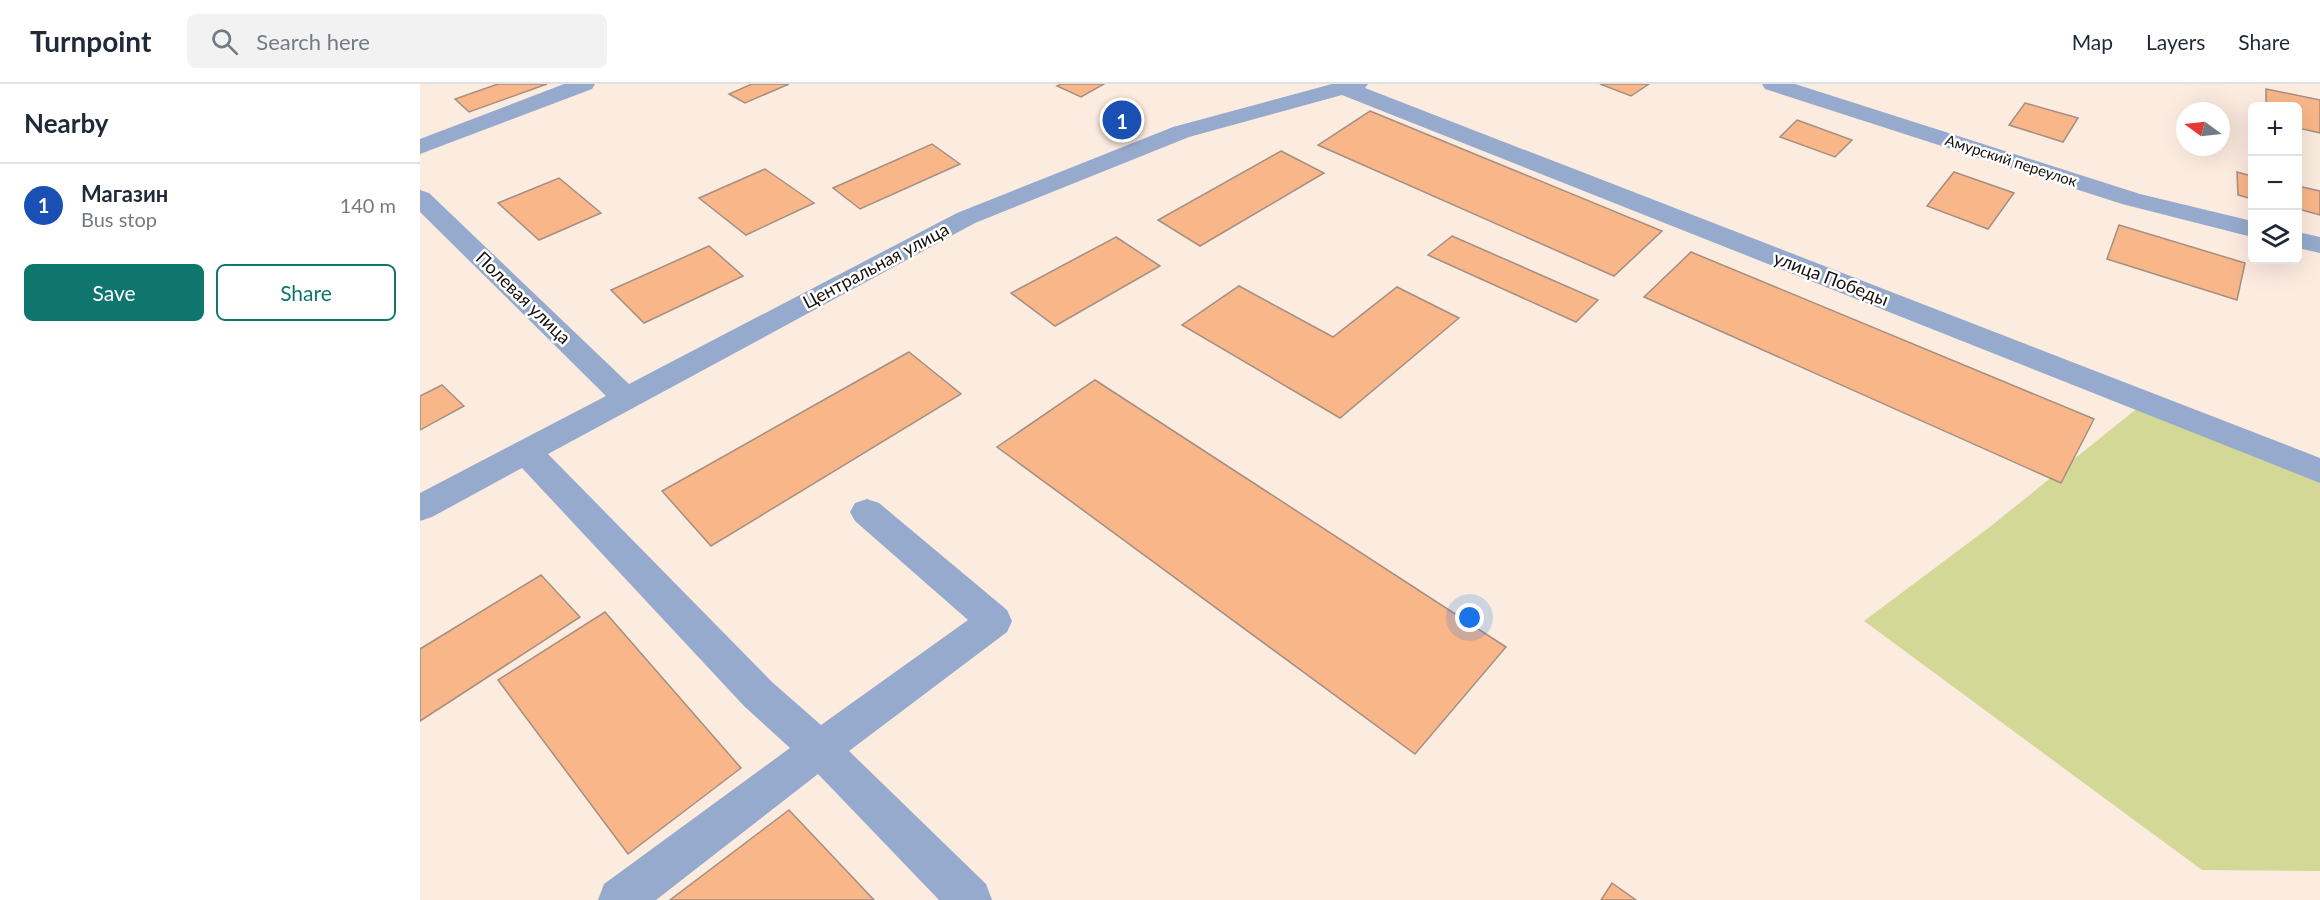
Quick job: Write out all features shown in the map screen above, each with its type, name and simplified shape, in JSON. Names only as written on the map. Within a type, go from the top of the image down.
[{"type":"street","points":[[420,147],[584,84]]},
{"type":"street","name":"Амурский переулок","points":[[1773,84],[2131,199],[2248,228]]},
{"type":"street","name":"Центральная улица","points":[[420,508],[525,450],[627,399],[966,218],[1181,132],[1350,86]]},
{"type":"street","name":"улица Победы","points":[[1350,86],[2320,471]]},
{"type":"street","name":"Полевая улица","points":[[420,198],[627,399]]},
{"type":"street","points":[[2302,241],[2320,245]]},
{"type":"street","points":[[525,450],[758,694],[820,749],[970,900]]},
{"type":"street","points":[[620,900],[994,621],[867,512]]},
{"type":"green space","points":[[2145,402],[2320,471],[2320,871],[2202,870],[1864,621],[1991,526]]},
{"type":"building","points":[[498,84],[547,84],[469,112],[455,99]]},
{"type":"building","points":[[752,84],[789,84],[745,103],[729,94]]},
{"type":"building","points":[[1061,84],[1104,84],[1081,97],[1057,86]]},
{"type":"building","points":[[1600,84],[1649,84],[1631,96]]},
{"type":"building","points":[[2266,89],[2320,100],[2320,133],[2302,129],[2302,102],[2266,102]]},
{"type":"building","points":[[2025,103],[2078,118],[2063,142],[2009,125]]},
{"type":"building","points":[[1370,111],[1662,231],[1614,276],[1318,145]]},
{"type":"building","points":[[1797,120],[1852,140],[1835,157],[1780,137]]},
{"type":"building","points":[[932,144],[960,164],[860,209],[833,188]]},
{"type":"building","points":[[1281,151],[1324,173],[1200,246],[1158,220]]},
{"type":"building","points":[[765,169],[814,203],[746,235],[699,198]]},
{"type":"building","points":[[1954,172],[2014,193],[1988,229],[1927,206]]},
{"type":"building","points":[[2237,172],[2248,175],[2248,198],[2238,195]]},
{"type":"building","points":[[559,178],[601,213],[539,240],[498,203]]},
{"type":"building","points":[[2302,187],[2320,191],[2320,215],[2302,210]]},
{"type":"building","points":[[2119,225],[2245,263],[2237,300],[2107,259]]},
{"type":"building","points":[[1452,236],[1598,300],[1576,322],[1428,255]]},
{"type":"building","points":[[1116,237],[1160,266],[1055,326],[1011,293]]},
{"type":"building","points":[[709,246],[743,276],[644,323],[611,290]]},
{"type":"building","points":[[1691,252],[2094,419],[2061,483],[1644,297]]},
{"type":"building","points":[[1239,286],[1333,337],[1397,287],[1459,318],[1340,418],[1182,325]]},
{"type":"building","points":[[909,352],[961,394],[711,546],[662,491]]},
{"type":"building","points":[[1095,380],[1506,647],[1415,754],[997,447]]},
{"type":"building","points":[[442,385],[464,406],[420,430],[420,396]]},
{"type":"building","points":[[541,575],[580,617],[420,721],[420,649]]},
{"type":"building","points":[[605,612],[741,768],[628,854],[498,680]]},
{"type":"building","points":[[789,810],[874,900],[670,900]]},
{"type":"building","points":[[1612,883],[1636,900],[1601,900]]},
{"type":"place","name":"Магазин","points":[[1122,120]]}]
